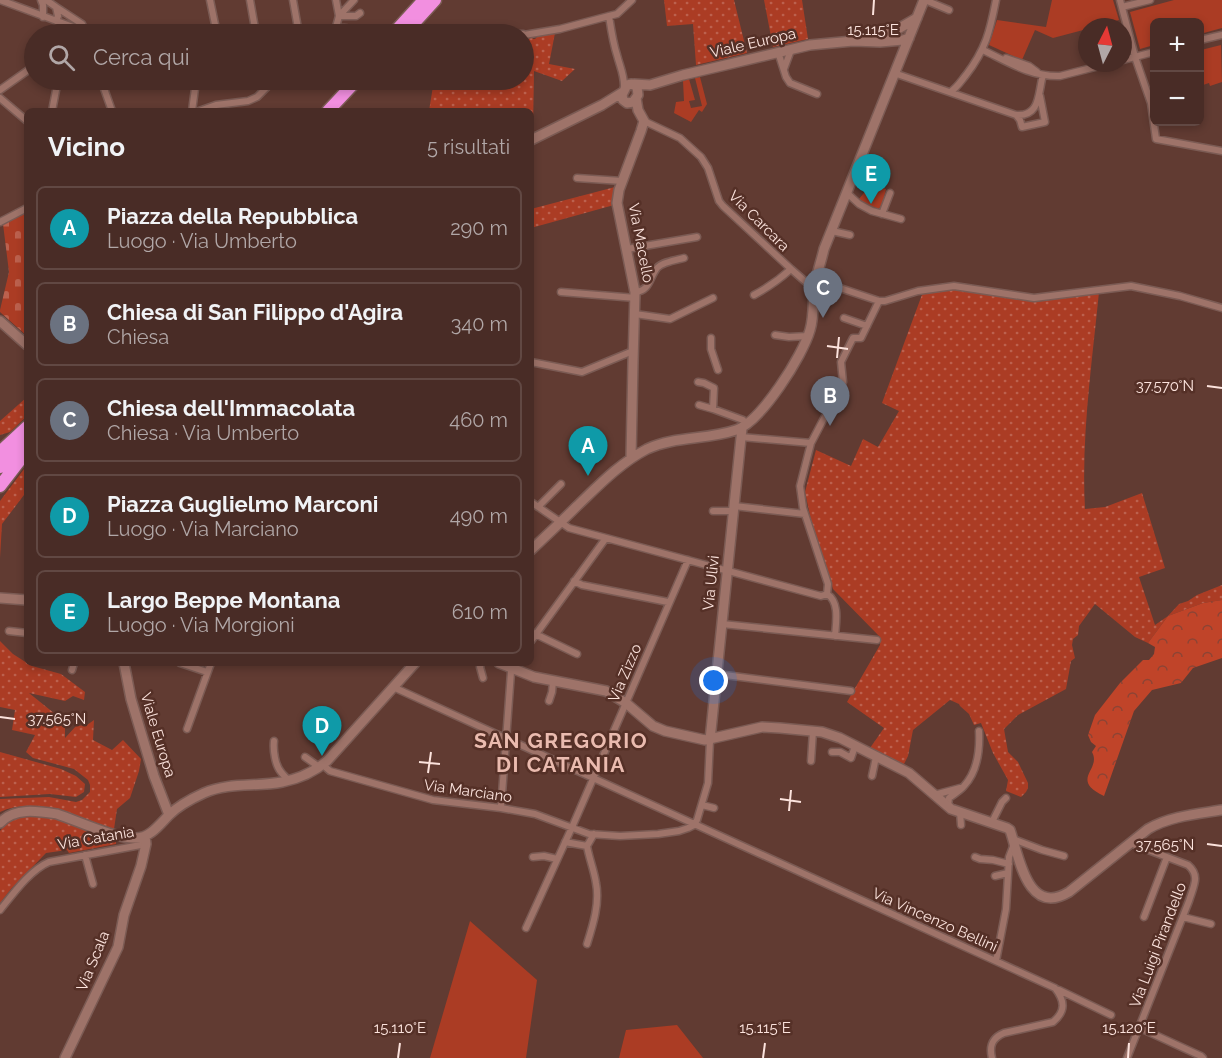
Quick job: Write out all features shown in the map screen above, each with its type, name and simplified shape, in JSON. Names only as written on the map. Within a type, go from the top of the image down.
[{"type":"highway","points":[[402,24],[424,0]]},
{"type":"highway","points":[[408,24],[430,0]]},
{"type":"highway","points":[[413,24],[435,0]]},
{"type":"highway","points":[[325,108],[342,90]]},
{"type":"highway","points":[[331,108],[348,90]]},
{"type":"highway","points":[[336,108],[353,90]]},
{"type":"highway","points":[[0,438],[24,441]]},
{"type":"highway","points":[[0,447],[24,441]]},
{"type":"highway","points":[[0,453],[24,441]]},
{"type":"highway","points":[[0,465],[24,441]]},
{"type":"highway","points":[[1,485],[24,441]]},
{"type":"street","points":[[0,0],[63,24]]},
{"type":"street","points":[[41,0],[43,17]]},
{"type":"street","points":[[46,0],[82,24]]},
{"type":"street","points":[[210,0],[215,24]]},
{"type":"street","points":[[250,0],[254,24]]},
{"type":"street","points":[[293,0],[297,24]]},
{"type":"street","points":[[336,0],[339,16],[337,24]]},
{"type":"street","points":[[339,16],[354,0]]},
{"type":"street","points":[[534,33],[561,30],[617,14],[632,0]]},
{"type":"street","points":[[744,430],[779,388],[805,346],[812,326],[815,284],[824,249],[925,0],[950,10]]},
{"type":"street","points":[[950,92],[962,81],[983,50],[996,0]]},
{"type":"street","points":[[1150,0],[1121,4],[1135,57],[1151,103],[1156,139],[1222,151]]},
{"type":"street","points":[[56,7],[58,16],[56,21]]},
{"type":"street","points":[[339,16],[356,16],[360,13]]},
{"type":"street","points":[[609,16],[625,97],[638,110],[644,121]]},
{"type":"street","points":[[879,39],[917,18]]},
{"type":"street","name":"Viale Europa","points":[[650,85],[778,52],[829,42],[865,41],[900,34],[909,38]]},
{"type":"street","points":[[1204,39],[1222,35]]},
{"type":"street","points":[[879,39],[895,48],[900,61]]},
{"type":"street","points":[[784,70],[790,50]]},
{"type":"street","points":[[983,50],[1025,71],[1060,76],[1078,71]]},
{"type":"street","points":[[778,52],[790,83],[817,94]]},
{"type":"street","points":[[1132,58],[1150,53]]},
{"type":"street","points":[[621,68],[638,90],[638,110]]},
{"type":"street","points":[[0,90],[24,73]]},
{"type":"street","points":[[894,73],[1016,115],[1026,115],[1031,112],[1040,94],[1043,75]]},
{"type":"street","points":[[625,97],[627,85],[650,85]]},
{"type":"street","points":[[625,97],[633,102],[650,85]]},
{"type":"street","points":[[53,108],[56,90]]},
{"type":"street","points":[[105,90],[111,108]]},
{"type":"street","points":[[192,108],[195,90]]},
{"type":"street","points":[[208,108],[248,101],[257,97],[262,90]]},
{"type":"street","points":[[1016,115],[1022,127],[1045,122],[1040,94]]},
{"type":"street","points":[[534,139],[602,105],[625,97]]},
{"type":"street","points":[[0,98],[24,118]]},
{"type":"street","name":"Via Macello","points":[[631,458],[636,295],[618,203],[619,190],[644,121]]},
{"type":"street","name":"Via Carcara","points":[[644,121],[680,138],[701,157],[708,168],[719,201],[723,206],[807,283],[879,301]]},
{"type":"street","points":[[577,178],[622,181]]},
{"type":"street","points":[[847,193],[872,211],[901,219]]},
{"type":"street","points":[[882,214],[890,193]]},
{"type":"street","points":[[0,222],[24,210]]},
{"type":"street","points":[[832,231],[850,235]]},
{"type":"street","points":[[627,249],[697,237]]},
{"type":"street","points":[[561,292],[636,295],[647,288],[656,269],[661,265],[684,258]]},
{"type":"street","points":[[754,295],[791,269]]},
{"type":"street","points":[[827,594],[828,584],[806,514],[800,486],[811,443],[843,382],[842,362],[853,338],[861,338],[879,301],[885,302],[918,291],[960,286],[1034,298],[1131,286],[1222,308]]},
{"type":"street","points":[[635,315],[670,319],[713,298]]},
{"type":"street","points":[[844,318],[867,326]]},
{"type":"street","points":[[0,321],[24,342]]},
{"type":"street","points":[[775,335],[808,336]]},
{"type":"street","points":[[711,338],[711,349],[718,370]]},
{"type":"street","points":[[534,363],[582,372],[633,351]]},
{"type":"street","points":[[698,382],[714,388],[713,409]]},
{"type":"street","points":[[699,405],[743,420],[744,430]]},
{"type":"street","points":[[534,547],[631,458],[650,448],[668,442],[744,430],[811,443]]},
{"type":"street","name":"Via Ulivi","points":[[710,740],[733,508],[744,430]]},
{"type":"street","points":[[538,507],[561,484]]},
{"type":"street","points":[[534,504],[569,528],[821,596],[827,594]]},
{"type":"street","points":[[713,511],[733,508],[806,514]]},
{"type":"street","points":[[534,632],[606,538]]},
{"type":"street","name":"Via Zizzo","points":[[526,928],[688,560]]},
{"type":"street","points":[[574,581],[582,585],[669,602]]},
{"type":"street","points":[[827,594],[831,597],[837,615],[835,636]]},
{"type":"street","points":[[0,598],[24,600]]},
{"type":"street","points":[[722,624],[877,640]]},
{"type":"street","points":[[9,631],[24,633]]},
{"type":"street","points":[[534,633],[577,654]]},
{"type":"street","name":"Viale Europa","points":[[125,666],[141,732],[160,794],[170,815]]},
{"type":"street","points":[[189,666],[207,672]]},
{"type":"street","points":[[187,729],[210,666]]},
{"type":"street","points":[[146,840],[170,815],[193,799],[229,786],[295,779],[323,767],[412,666]]},
{"type":"street","points":[[480,666],[483,678]]},
{"type":"street","points":[[501,808],[513,666],[534,677],[606,692],[626,703],[653,726],[705,740],[762,727],[822,732],[831,735],[909,773],[948,806],[1010,830],[1027,882],[1046,897],[1062,897],[1159,822],[1222,810]]},
{"type":"street","points":[[717,674],[851,691]]},
{"type":"street","points":[[549,701],[553,681]]},
{"type":"street","name":"Via Vincenzo Bellini","points":[[393,687],[1111,1015]]},
{"type":"street","points":[[811,761],[813,731]]},
{"type":"street","points":[[948,806],[949,798],[963,787],[975,766],[980,743],[979,731]]},
{"type":"street","points":[[694,825],[708,783],[710,740]]},
{"type":"street","points":[[274,741],[273,750],[280,772],[288,780]]},
{"type":"street","points":[[832,752],[840,752],[851,758],[855,746]]},
{"type":"street","name":"Via Marciano","points":[[304,757],[323,767],[433,800],[535,814],[571,828],[596,834],[632,836],[658,834],[679,831],[694,825]]},
{"type":"street","points":[[872,776],[876,758]]},
{"type":"street","points":[[934,795],[963,787]]},
{"type":"street","points":[[992,822],[1006,798]]},
{"type":"street","points":[[702,805],[714,808]]},
{"type":"street","name":"Via Catania","points":[[0,823],[8,816],[18,813],[46,812],[122,837],[146,840]]},
{"type":"street","points":[[960,812],[961,825]]},
{"type":"street","points":[[587,944],[597,904],[597,885],[587,848],[596,834]]},
{"type":"street","name":"Via Catania","points":[[0,910],[39,866],[146,840]]},
{"type":"street","name":"Via Scala","points":[[65,1058],[118,947],[124,915],[141,866],[146,840]]},
{"type":"street","points":[[1013,841],[1064,856]]},
{"type":"street","points":[[996,961],[1006,909],[1013,841]]},
{"type":"street","points":[[565,842],[587,848]]},
{"type":"street","name":"Via Luigi Pirandello","points":[[1127,1058],[1183,917],[1196,878],[1195,872],[1188,865],[1131,843]]},
{"type":"street","points":[[85,855],[93,884]]},
{"type":"street","points":[[533,857],[544,856],[557,859]]},
{"type":"street","points":[[975,857],[1009,864]]},
{"type":"street","points":[[1144,916],[1167,857]]},
{"type":"street","points":[[995,876],[1008,873]]},
{"type":"street","points":[[1183,917],[1211,924]]},
{"type":"street","points":[[992,1058],[991,1046],[993,1040],[998,1036],[1053,1022],[1058,1017],[1063,1000],[1056,988]]},
{"type":"street","points":[[1140,1028],[1203,1058]]},
{"type":"green space","points":[[664,0],[734,0],[747,53],[696,65],[693,24],[667,26]]},
{"type":"green space","points":[[764,0],[802,0],[808,39],[773,47]]},
{"type":"green space","points":[[1052,0],[1113,0],[1118,18],[1078,18],[1078,31],[1053,38],[1035,30],[1022,60],[989,45],[997,20],[1046,27]]},
{"type":"green space","points":[[1174,0],[1222,0],[1222,28],[1204,33],[1204,18],[1150,18],[1150,46],[1140,49],[1130,12]]},
{"type":"green space","points":[[555,33],[549,64],[575,69],[562,81],[534,71],[534,39]]},
{"type":"green space","points":[[1221,45],[1222,82],[1210,86],[1209,83],[1204,85],[1204,49]]},
{"type":"green space","points":[[700,77],[707,104],[702,112],[699,110],[691,122],[674,113],[676,102],[684,101],[683,81],[689,79],[695,100],[689,101],[691,108],[702,106],[695,78]]},
{"type":"green space","points":[[432,90],[534,90],[533,108],[429,108]]},
{"type":"green space","points":[[871,184],[886,189],[879,209],[859,199]]},
{"type":"green space","points":[[615,187],[614,205],[534,227],[534,208]]},
{"type":"green space","points":[[24,213],[24,333],[0,312],[9,272],[3,224]]},
{"type":"green space","points":[[954,288],[1036,302],[1099,292],[1086,427],[1085,509],[1105,507],[1142,493],[1165,568],[1139,577],[1155,625],[1168,616],[1148,643],[1135,637],[1095,604],[1079,626],[1078,635],[1073,639],[1075,658],[1071,661],[1066,689],[1018,715],[1004,729],[1008,752],[1018,762],[1028,783],[1026,792],[1021,797],[1006,791],[1008,780],[993,753],[981,723],[974,725],[969,714],[959,704],[950,700],[913,730],[908,756],[903,766],[870,748],[884,728],[847,702],[880,645],[880,637],[833,589],[811,520],[805,492],[816,450],[851,466],[863,439],[878,447],[899,411],[882,403],[923,292]]},
{"type":"green space","points":[[24,400],[24,419],[10,432],[0,435],[0,421]]},
{"type":"green space","points":[[24,469],[24,495],[2,524],[0,558],[0,501]]},
{"type":"green space","points":[[1222,585],[1222,600],[1203,603],[1168,616],[1179,604]]},
{"type":"green space","points":[[1222,600],[1222,658],[1193,668],[1181,683],[1152,690],[1134,711],[1104,796],[1094,790],[1087,779],[1093,764],[1092,752],[1096,746],[1088,735],[1095,715],[1120,683],[1143,660],[1149,660],[1154,654],[1155,647],[1148,643],[1168,616],[1203,603]]},
{"type":"green space","points":[[0,641],[24,661],[24,666],[61,674],[85,692],[84,700],[73,696],[65,701],[29,693],[65,722],[65,738],[76,726],[87,725],[94,720],[93,740],[112,750],[123,740],[141,759],[130,798],[117,809],[114,829],[42,807],[28,806],[0,812],[0,799],[49,797],[76,802],[82,800],[90,792],[90,785],[88,780],[74,769],[33,758],[26,752],[35,735],[12,730],[15,710],[0,707]]},
{"type":"green space","points":[[0,752],[61,769],[76,776],[85,784],[84,792],[76,797],[50,794],[0,797]]},
{"type":"green space","points":[[22,815],[70,822],[116,839],[116,844],[69,853],[67,850],[46,853],[0,903],[0,831],[8,821]]},
{"type":"green space","points":[[470,921],[537,980],[526,1058],[430,1058]]},
{"type":"green space","points":[[677,1025],[703,1058],[619,1058],[626,1030]]},
{"type":"place","name":"Largo Beppe Montana","points":[[871,204]]},
{"type":"place","name":"Chiesa dell'Immacolata","points":[[823,318]]},
{"type":"place","name":"Chiesa di San Filippo d'Agira","points":[[830,426]]},
{"type":"place","name":"Piazza della Repubblica","points":[[588,476]]},
{"type":"place","name":"Piazza Guglielmo Marconi","points":[[322,756]]},
{"type":"district","name":"SAN GREGORIO DI CATANIA","points":[[561,753]]}]
